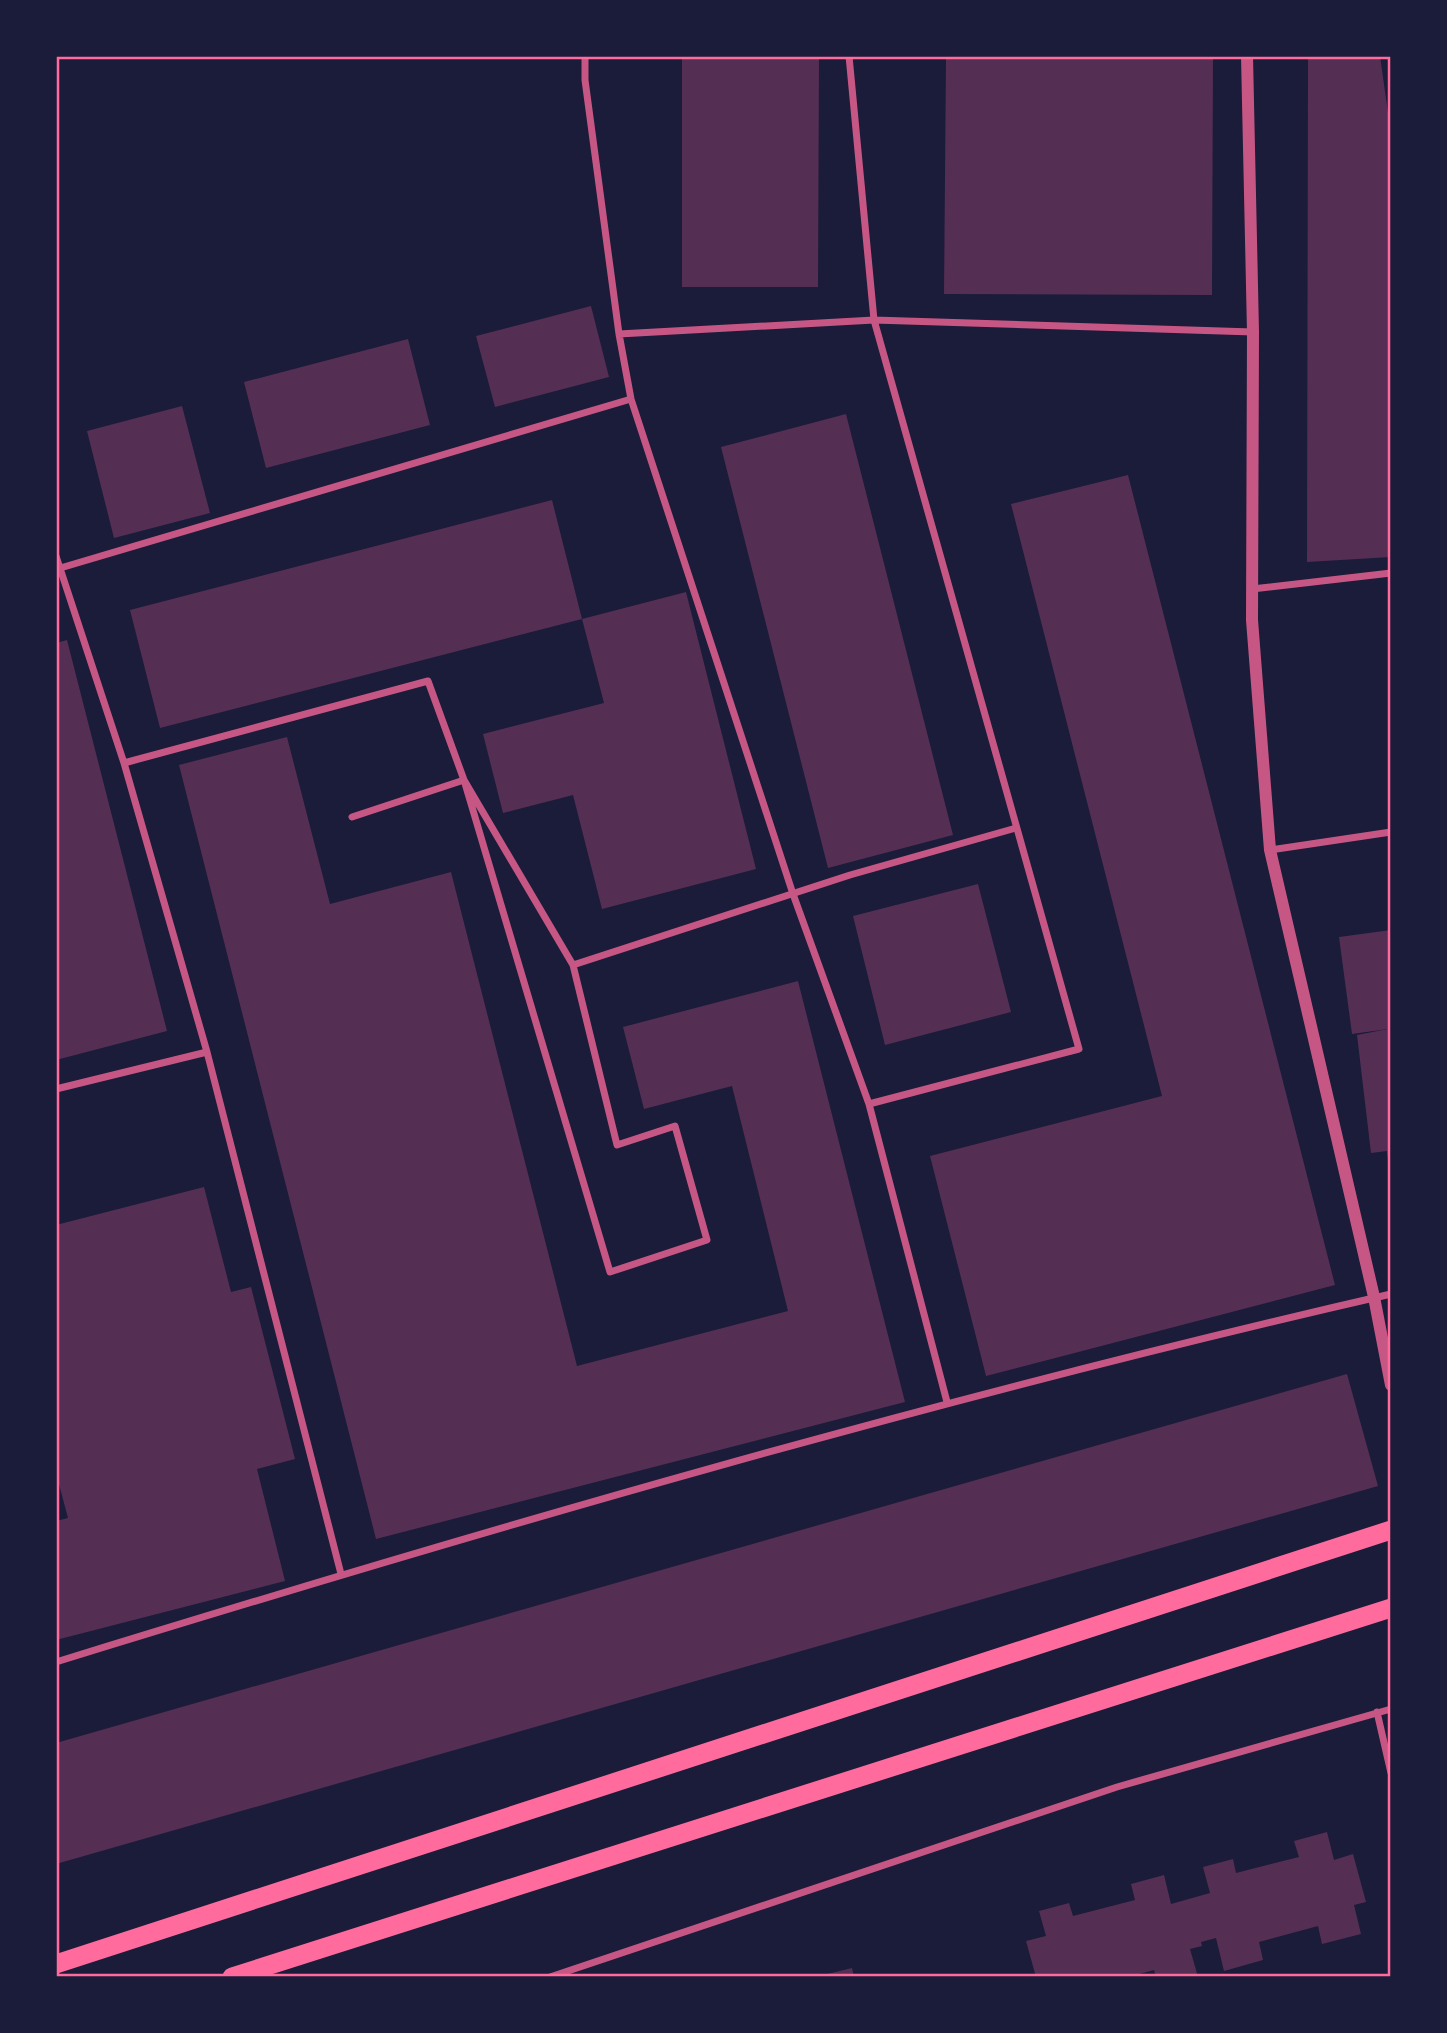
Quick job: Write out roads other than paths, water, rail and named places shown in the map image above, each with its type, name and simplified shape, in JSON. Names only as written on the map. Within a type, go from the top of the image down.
[{"type":"highway","points":[[56,1964],[1391,1530]]},
{"type":"highway","points":[[232,1977],[1391,1608]]},
{"type":"street","points":[[585,56],[585,80],[619,334],[631,400],[793,894],[869,1104],[947,1402]]},
{"type":"street","points":[[849,56],[874,320],[1079,1049],[869,1104]]},
{"type":"street","points":[[1247,56],[1253,332],[1252,589],[1270,850],[1374,1297],[1391,1385]]},
{"type":"street","points":[[619,334],[874,320],[1253,332]]},
{"type":"street","points":[[58,569],[631,400]]},
{"type":"street","points":[[56,556],[58,569],[124,763],[207,1052],[341,1574]]},
{"type":"street","points":[[1252,589],[1391,573]]},
{"type":"street","points":[[124,763],[428,681],[464,780],[610,1272],[707,1240],[675,1126],[617,1145],[573,965],[464,780]]},
{"type":"street","points":[[352,817],[464,780]]},
{"type":"street","points":[[573,965],[793,894],[1016,828]]},
{"type":"street","points":[[1270,850],[1391,832]]},
{"type":"street","points":[[56,1089],[207,1052]]},
{"type":"street","points":[[56,1662],[341,1574],[947,1402],[1391,1294]]},
{"type":"street","points":[[550,1977],[1116,1787],[1391,1709]]},
{"type":"street","points":[[1377,1713],[1391,1773]]}]
